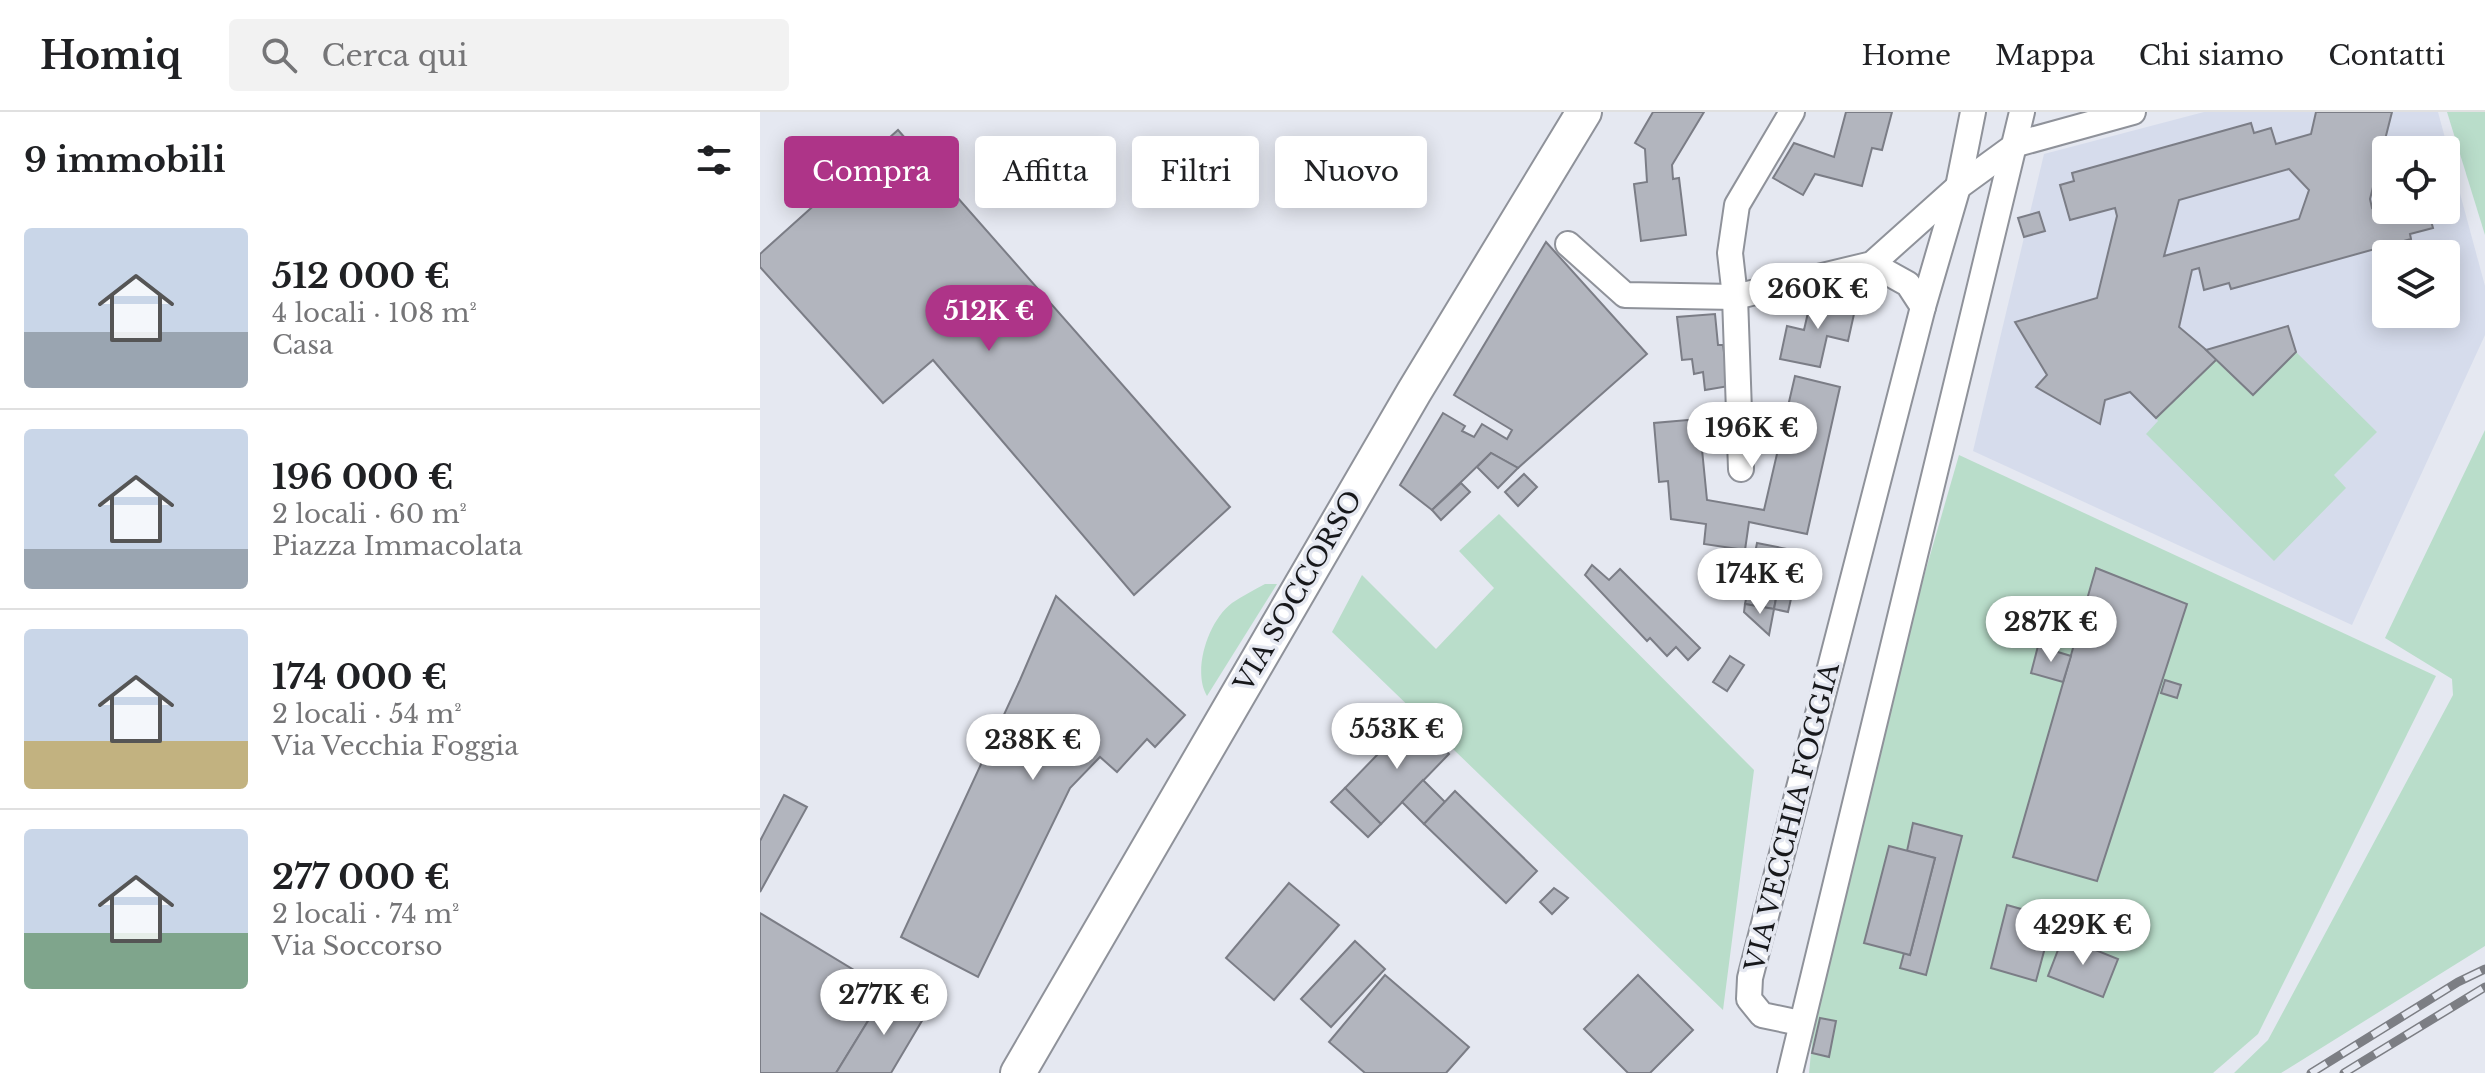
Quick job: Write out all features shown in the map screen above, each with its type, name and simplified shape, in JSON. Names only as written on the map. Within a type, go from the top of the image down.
[{"type":"main road","name":"VIA SOCCORSO","points":[[1018,1073],[1414,392],[1584,112]]},
{"type":"street","points":[[1741,469],[1735,297],[1730,253],[1737,205],[1792,112]]},
{"type":"street","name":"VIA VECCHIA FOGGIA","points":[[1800,1023],[1762,1015],[1749,999],[1750,978],[1923,307],[1958,187],[1973,112]]},
{"type":"street","points":[[1790,1073],[2017,144],[2022,112]]},
{"type":"street","points":[[1568,244],[1625,295],[1735,297],[1872,264],[1958,187],[2017,144],[2133,112]]},
{"type":"street","points":[[1872,264],[1908,284],[1923,307]]},
{"type":"shaded area","points":[[2204,112],[2438,112],[2444,136],[2372,136],[2372,224],[2460,224],[2460,193],[2485,286],[2485,335],[2352,625],[1973,451],[2044,154]]},
{"type":"green space","points":[[2447,112],[2485,112],[2485,235],[2460,154],[2460,136],[2454,136]]},
{"type":"green space","points":[[2296,352],[2377,432],[2334,475],[2346,488],[2274,561],[2146,434],[2158,421],[2156,418],[2217,359],[2253,395]]},
{"type":"green space","points":[[2485,430],[2485,946],[2281,1073],[2234,1073],[2268,1040],[2453,695],[2452,679],[2385,638]]},
{"type":"green space","points":[[1959,455],[2436,676],[2258,1034],[2213,1073],[1809,1073],[1816,1003],[1862,791]]},
{"type":"green space","points":[[1499,514],[1754,770],[1723,1010],[1332,632],[1362,575],[1436,649],[1494,588],[1459,551]]},
{"type":"green space","points":[[1265,584],[1277,584],[1207,696],[1201,673],[1202,660],[1216,622],[1232,603]]},
{"type":"building","points":[[1653,112],[1704,112],[1672,165],[1673,179],[1679,178],[1686,235],[1641,241],[1634,184],[1647,182],[1645,149],[1635,143]]},
{"type":"building","points":[[1846,112],[1892,112],[1882,150],[1872,148],[1862,186],[1815,174],[1803,195],[1773,178],[1794,143],[1834,157]]},
{"type":"building","points":[[2316,112],[2392,112],[2386,136],[2372,136],[2372,224],[2432,224],[2433,228],[2410,234],[2411,239],[2407,240],[2372,240],[2372,250],[2231,289],[2229,283],[2204,290],[2199,268],[2192,270],[2179,327],[2217,359],[2156,418],[2130,392],[2105,400],[2100,424],[2036,387],[2047,375],[2015,322],[2097,298],[2117,216],[2115,208],[2070,220],[2060,185],[2074,181],[2072,173],[2251,123],[2254,133],[2271,128],[2276,144],[2311,134]],"holes":[[[2289,169],[2309,190],[2299,219],[2164,256],[2179,200]]]},
{"type":"building","points":[[959,199],[1230,507],[1134,595],[933,360],[883,403],[760,267],[760,254],[811,208],[959,208]]},
{"type":"building","points":[[2039,212],[2045,231],[2024,237],[2018,218]]},
{"type":"building","points":[[1546,242],[1647,354],[1518,468],[1491,453],[1432,510],[1400,485],[1443,413],[1465,426],[1462,431],[1474,437],[1482,424],[1507,439],[1512,430],[1454,395]]},
{"type":"building","points":[[1812,295],[1856,305],[1848,341],[1827,336],[1820,367],[1780,359],[1787,326],[1804,330]]},
{"type":"building","points":[[1715,314],[1718,345],[1723,345],[1729,386],[1705,390],[1703,372],[1694,374],[1692,359],[1682,360],[1677,317]]},
{"type":"building","points":[[2288,326],[2296,352],[2253,395],[2206,350]]},
{"type":"building","points":[[1795,376],[1840,387],[1807,534],[1749,522],[1745,550],[1704,544],[1706,524],[1671,519],[1668,481],[1659,482],[1654,423],[1699,419],[1707,500],[1764,510]]},
{"type":"building","points":[[1491,453],[1518,468],[1498,488],[1477,467]]},
{"type":"building","points":[[1524,474],[1537,487],[1518,506],[1505,492]]},
{"type":"building","points":[[1461,483],[1470,492],[1441,520],[1432,510]]},
{"type":"building","points":[[1757,543],[1802,552],[1795,581],[1780,578],[1774,609],[1745,604]]},
{"type":"building","points":[[1592,565],[1609,580],[1620,569],[1700,648],[1688,660],[1676,647],[1667,656],[1650,638],[1647,641],[1585,575]]},
{"type":"building","points":[[2096,568],[2187,604],[2097,881],[2013,857]]},
{"type":"building","points":[[1780,578],[1795,581],[1788,612],[1774,609]]},
{"type":"building","points":[[1056,596],[1185,715],[1155,747],[1147,739],[1117,772],[1100,757],[1070,788],[978,977],[901,937]]},
{"type":"building","points":[[1745,604],[1774,609],[1769,635],[1744,612]]},
{"type":"building","points":[[2038,646],[2071,656],[2063,682],[2031,673]]},
{"type":"building","points":[[1730,656],[1744,665],[1727,691],[1713,682]]},
{"type":"building","points":[[2165,680],[2181,685],[2177,698],[2161,693]]},
{"type":"building","points":[[1413,718],[1449,754],[1381,824],[1345,788]]},
{"type":"building","points":[[1423,780],[1445,802],[1424,824],[1402,802]]},
{"type":"building","points":[[1345,788],[1381,824],[1368,837],[1331,802]]},
{"type":"building","points":[[1455,791],[1537,871],[1506,903],[1424,824]]},
{"type":"building","points":[[784,795],[807,807],[760,892],[760,841]]},
{"type":"building","points":[[1913,823],[1962,836],[1926,975],[1900,968],[1904,953],[1910,955],[1935,858],[1907,851]]},
{"type":"building","points":[[1889,846],[1935,858],[1910,955],[1864,943]]},
{"type":"building","points":[[1289,883],[1339,925],[1274,1000],[1226,958]]},
{"type":"building","points":[[1554,888],[1568,898],[1552,914],[1540,902]]},
{"type":"building","points":[[2007,905],[2053,918],[2036,981],[1991,968]]},
{"type":"building","points":[[760,913],[887,990],[836,1073],[760,1073]]},
{"type":"building","points":[[2063,937],[2118,959],[2103,997],[2048,976]]},
{"type":"building","points":[[1355,941],[1385,969],[1331,1027],[1301,999]]},
{"type":"building","points":[[1385,975],[1469,1047],[1446,1073],[1365,1073],[1329,1042]]},
{"type":"building","points":[[1638,975],[1693,1030],[1650,1073],[1628,1073],[1584,1029]]},
{"type":"building","points":[[887,990],[926,1014],[891,1073],[836,1073]]},
{"type":"building","points":[[1820,1018],[1836,1021],[1829,1057],[1812,1053]]},
{"type":"railway","points":[[2311,1073],[2458,982],[2485,969]]},
{"type":"railway","points":[[2344,1073],[2485,987]]}]
